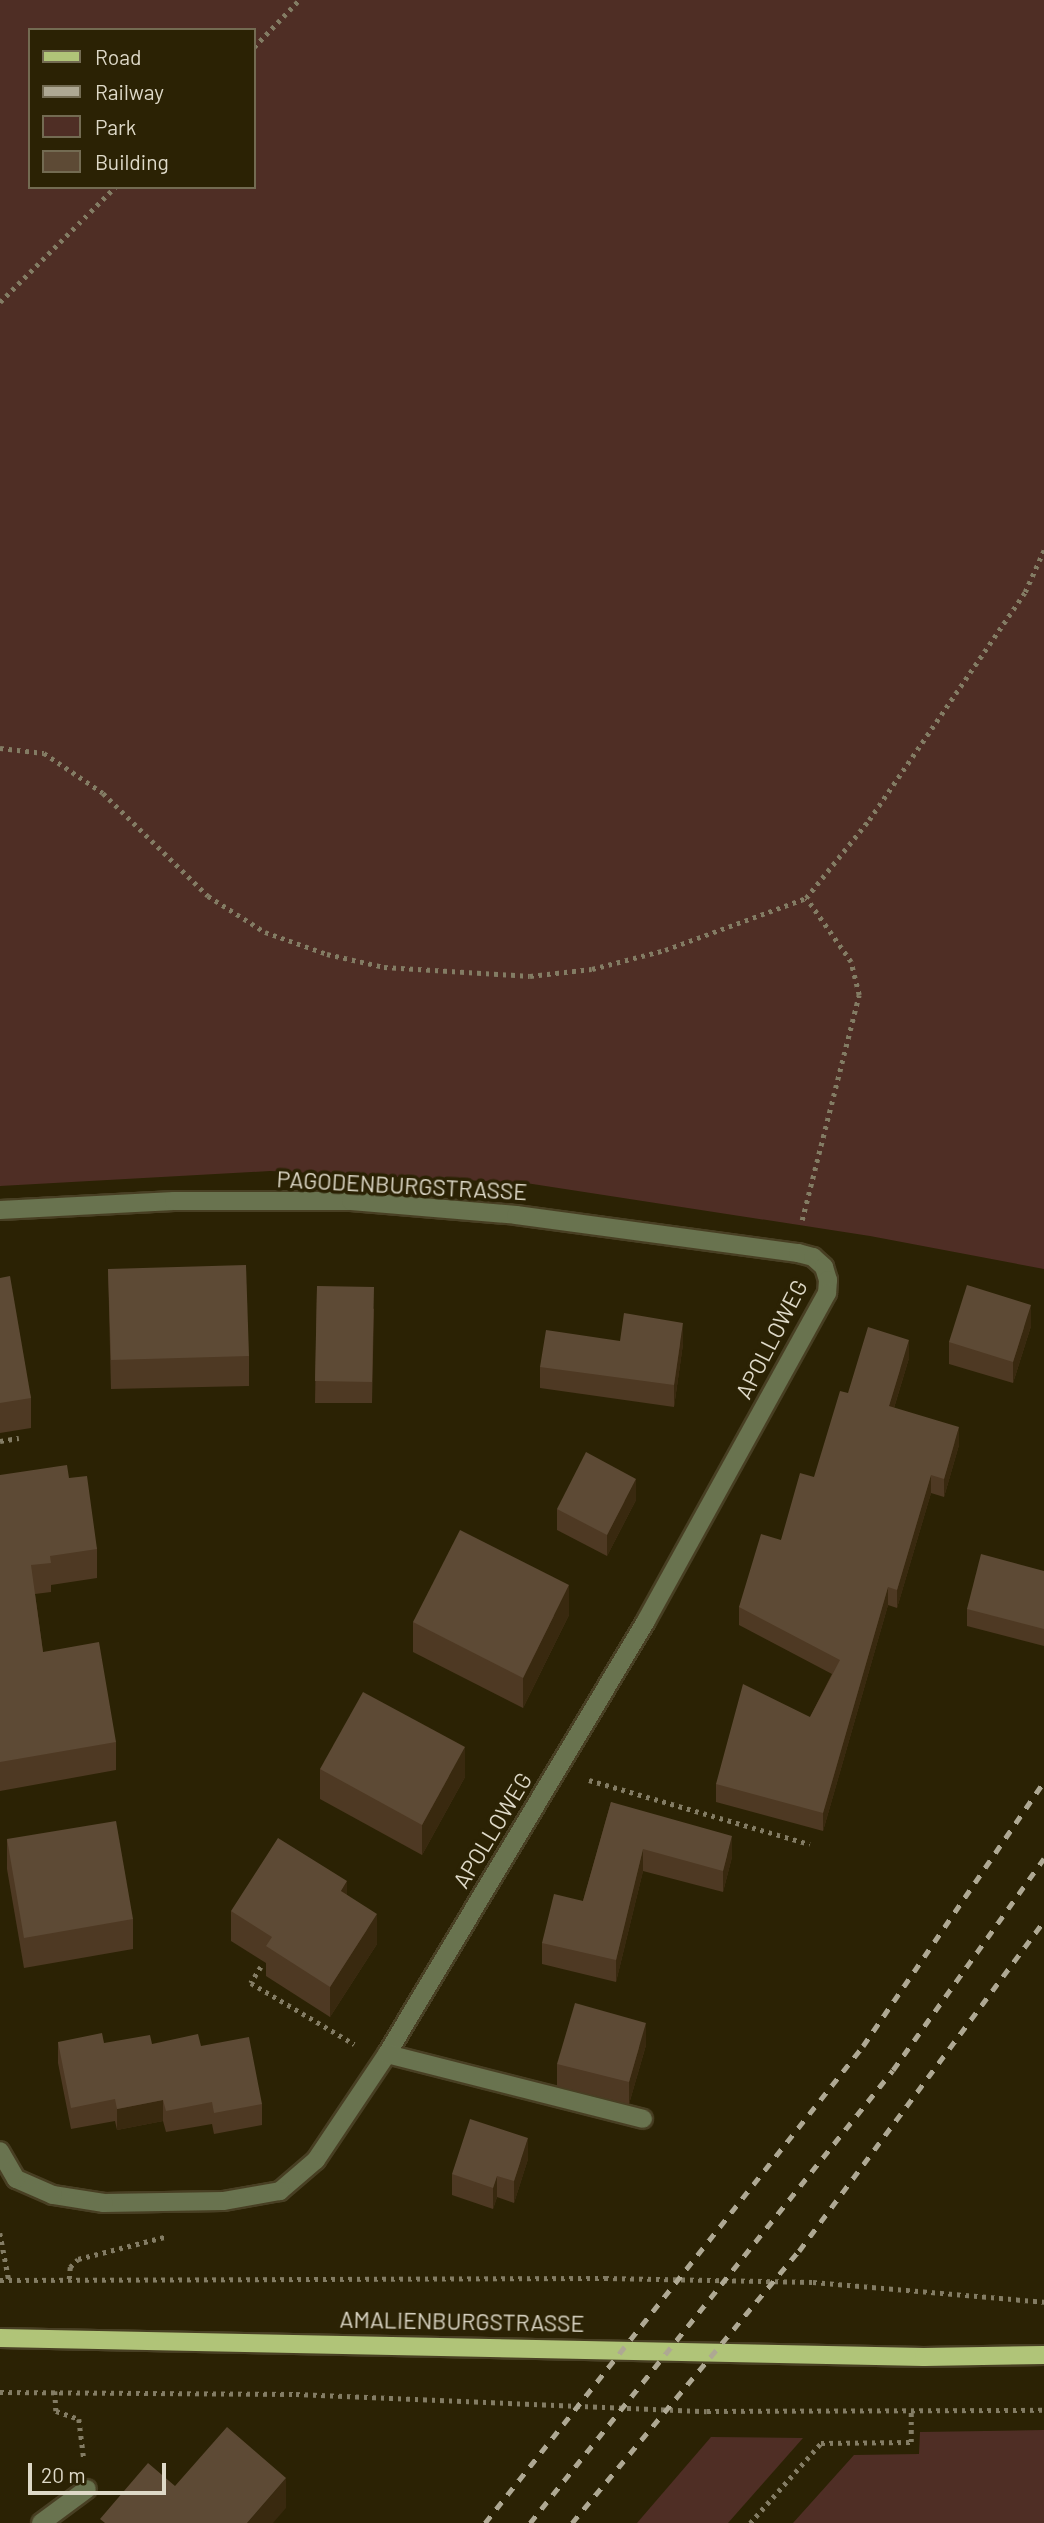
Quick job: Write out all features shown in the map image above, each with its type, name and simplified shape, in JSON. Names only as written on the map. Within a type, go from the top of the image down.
[{"type":"main road","name":"AMALIENBURGSTRASSE","points":[[0,2337],[924,2357],[1044,2356]]},
{"type":"street","name":"PAGODENBURGSTRASSE","points":[[0,1210],[174,1201],[351,1201],[516,1215],[798,1253]]},
{"type":"street","name":"APOLLOWEG","points":[[0,2151],[16,2179],[52,2195],[104,2203],[223,2201],[280,2191],[316,2160],[384,2058],[646,1621],[827,1293],[824,1267],[798,1253]]},
{"type":"street","points":[[384,2058],[643,2119]]},
{"type":"street","points":[[41,2523],[87,2489]]},
{"type":"path","points":[[256,45],[299,0]]},
{"type":"path","points":[[0,302],[113,189]]},
{"type":"path","points":[[0,748],[44,753],[103,793],[235,916],[327,954],[384,967],[518,976],[592,969],[665,950],[806,898],[869,820],[1026,592],[1044,550]]},
{"type":"path","points":[[798,1253],[805,1200],[859,995],[851,962],[806,898]]},
{"type":"path","points":[[0,1441],[19,1438]]},
{"type":"path","points":[[557,1770],[810,1844]]},
{"type":"path","points":[[261,1967],[251,1983],[384,2058]]},
{"type":"path","points":[[0,2233],[9,2280]]},
{"type":"path","points":[[69,2279],[70,2267],[78,2259],[178,2234]]},
{"type":"path","points":[[0,2280],[799,2282],[1044,2302]]},
{"type":"path","points":[[55,2391],[56,2411],[79,2419]]},
{"type":"path","points":[[0,2392],[296,2394],[707,2412],[1044,2410]]},
{"type":"path","points":[[750,2523],[821,2443],[911,2442],[911,2412]]},
{"type":"green space","points":[[0,0],[1044,0],[1044,1269],[870,1236],[526,1183],[270,1171],[0,1186]]},
{"type":"green space","points":[[1044,2430],[1044,2523],[793,2523],[854,2455],[919,2454],[920,2432]]},
{"type":"green space","points":[[711,2437],[803,2438],[728,2523],[637,2523]]},
{"type":"building","points":[[246,1265],[249,1356],[111,1360],[108,1269]]},
{"type":"building","points":[[10,1276],[31,1398],[0,1403],[0,1278]]},
{"type":"building","points":[[967,1285],[1031,1305],[1013,1362],[949,1342]]},
{"type":"building","points":[[317,1286],[374,1287],[372,1382],[315,1381]]},
{"type":"building","points":[[624,1313],[683,1323],[674,1385],[540,1367],[546,1330],[620,1341]]},
{"type":"building","points":[[868,1327],[909,1340],[889,1406],[959,1427],[944,1479],[931,1475],[897,1590],[888,1587],[823,1813],[716,1784],[743,1684],[810,1717],[840,1660],[739,1607],[761,1534],[781,1540],[800,1473],[814,1477],[840,1391],[848,1393]]},
{"type":"building","points":[[586,1452],[636,1479],[607,1535],[557,1509]]},
{"type":"building","points":[[67,1465],[69,1478],[87,1476],[97,1549],[50,1556],[51,1563],[31,1565],[43,1652],[99,1642],[116,1742],[0,1762],[0,1475]]},
{"type":"building","points":[[460,1530],[569,1585],[523,1678],[413,1622]]},
{"type":"building","points":[[981,1554],[1044,1571],[1044,1629],[967,1609]]},
{"type":"building","points":[[363,1692],[465,1747],[422,1825],[320,1769]]},
{"type":"building","points":[[611,1802],[732,1836],[723,1871],[643,1849],[616,1960],[542,1943],[554,1894],[583,1901]]},
{"type":"building","points":[[116,1821],[133,1919],[24,1938],[7,1839]]},
{"type":"building","points":[[278,1838],[347,1881],[341,1891],[377,1914],[330,1987],[266,1946],[272,1937],[231,1911]]},
{"type":"building","points":[[575,2003],[646,2023],[629,2082],[557,2064]]},
{"type":"building","points":[[102,2033],[104,2043],[150,2035],[152,2044],[198,2034],[201,2046],[249,2037],[262,2104],[214,2113],[212,2102],[166,2111],[163,2100],[117,2109],[115,2099],[71,2108],[58,2042]]},
{"type":"building","points":[[470,2119],[528,2138],[514,2181],[497,2176],[493,2188],[452,2174]]},
{"type":"building","points":[[227,2427],[286,2478],[247,2523],[105,2523],[100,2519],[148,2463],[175,2486]]},
{"type":"railway","points":[[485,2523],[863,2046],[1044,1782]]},
{"type":"railway","points":[[530,2523],[893,2070],[1044,1858]]},
{"type":"railway","points":[[572,2523],[799,2251],[1044,1921]]}]
